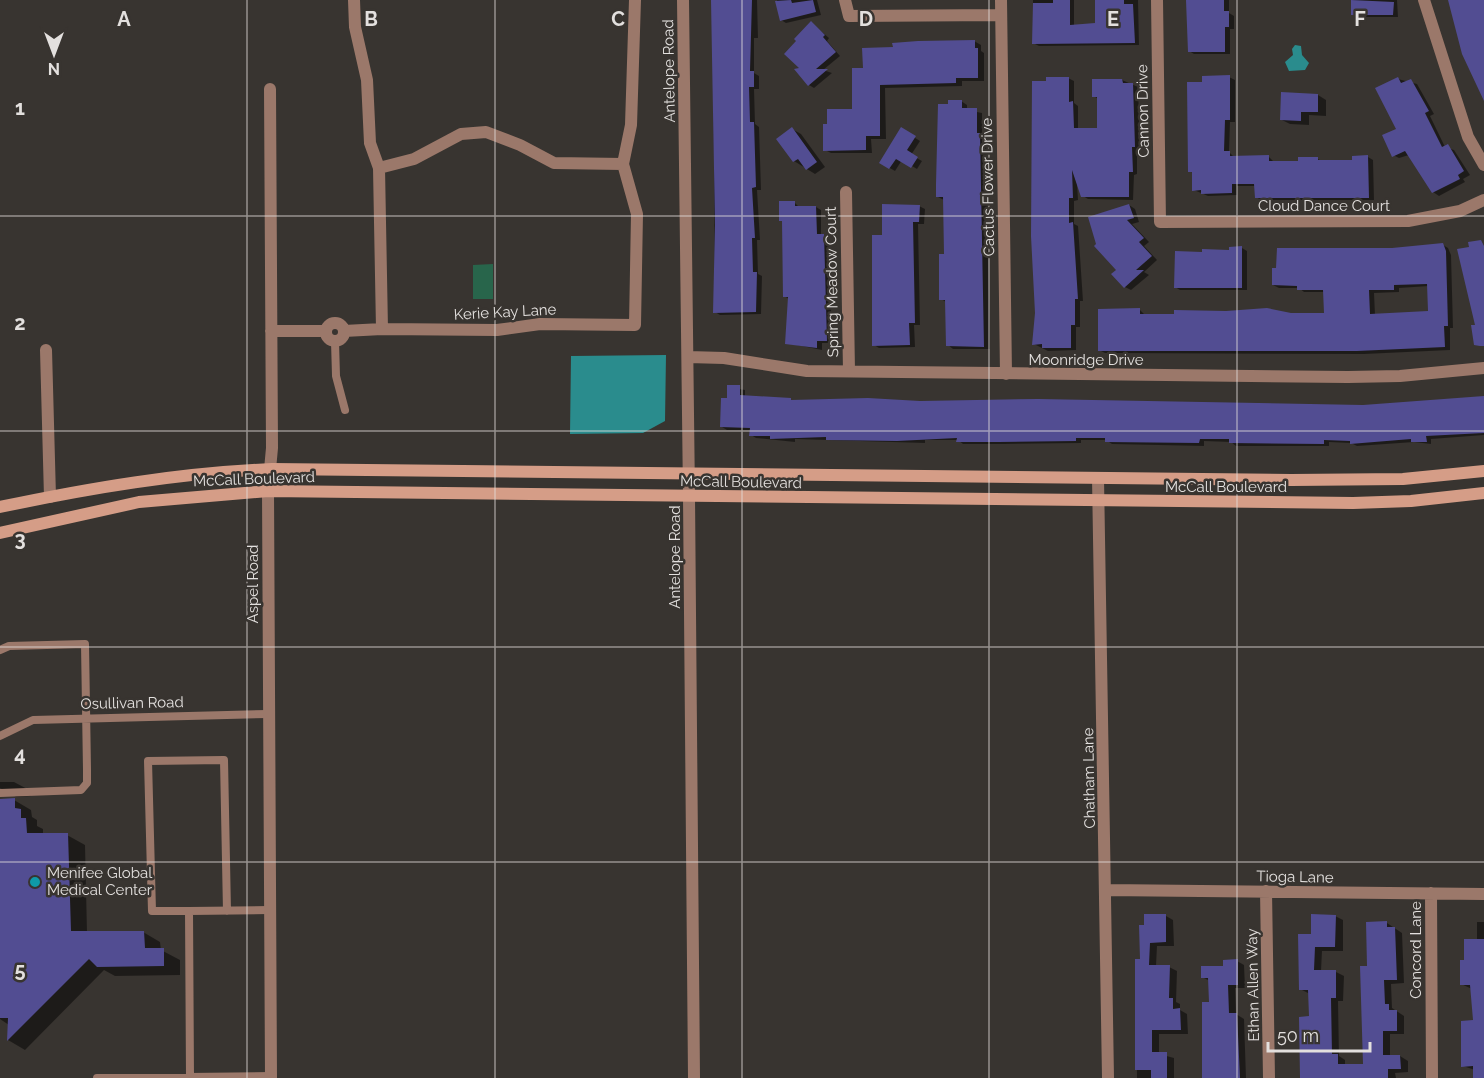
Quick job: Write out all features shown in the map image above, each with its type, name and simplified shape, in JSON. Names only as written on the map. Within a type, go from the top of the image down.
[{"type":"main road","name":"McCall Boulevard","points":[[0,507],[145,480],[272,469],[1373,479],[1484,471]]},
{"type":"main road","name":"McCall Boulevard","points":[[0,533],[71,515],[139,502],[268,491],[1353,503],[1411,501],[1484,494]]},
{"type":"street","points":[[344,331],[382,329],[379,168],[370,142],[367,80],[355,27],[354,0]]},
{"type":"street","name":"Kerie Kay Lane","points":[[382,329],[497,330],[540,324],[635,325],[637,214],[623,164],[631,125],[634,0]]},
{"type":"street","name":"Antelope Road","points":[[683,0],[690,472],[694,1078]]},
{"type":"street","points":[[845,0],[849,16],[1001,15]]},
{"type":"street","name":"Cactus Flower Drive","points":[[1001,0],[1006,374]]},
{"type":"street","name":"Cannon Drive","points":[[1157,0],[1160,222]]},
{"type":"street","points":[[1424,0],[1468,137],[1484,165]]},
{"type":"street","name":"Aspel Road","points":[[270,89],[272,469],[268,491],[268,714],[272,1077]]},
{"type":"street","points":[[379,168],[414,159],[461,134],[486,132],[520,145],[554,163],[623,164]]},
{"type":"street","name":"Spring Meadow Court","points":[[846,192],[849,371]]},
{"type":"street","name":"Cloud Dance Court","points":[[1160,222],[1407,221],[1460,211],[1484,200]]},
{"type":"street","points":[[335,322],[341,324],[344,331],[342,338],[335,341],[328,338],[326,331],[329,324],[335,322]]},
{"type":"street","points":[[271,331],[326,331]]},
{"type":"street","points":[[46,350],[50,497]]},
{"type":"street","name":"Moonridge Drive","points":[[688,357],[724,358],[807,371],[1006,374],[1348,377],[1400,376],[1484,368]]},
{"type":"street","name":"Chatham Lane","points":[[1098,478],[1108,1078]]},
{"type":"street","name":"Tioga Lane","points":[[1106,890],[1484,894]]},
{"type":"street","name":"Ethan Allen Way","points":[[1266,891],[1269,1078]]},
{"type":"street","name":"Concord Lane","points":[[1431,893],[1432,1078]]},
{"type":"lane","points":[[335,341],[336,376],[345,410]]},
{"type":"lane","points":[[0,650],[9,646],[85,644],[87,770],[87,783],[81,790],[0,793]]},
{"type":"lane","name":"Osullivan Road","points":[[0,736],[33,720],[268,714]]},
{"type":"lane","points":[[227,910],[224,759],[148,761],[152,911],[269,910]]},
{"type":"lane","points":[[189,911],[190,1077]]},
{"type":"lane","points":[[97,1078],[272,1077]]},
{"type":"green space","points":[[493,264],[493,299],[473,299],[473,265]]},
{"type":"water","points":[[1295,45],[1301,46],[1302,55],[1309,63],[1305,70],[1289,71],[1285,62],[1293,55],[1292,49]]},
{"type":"water","points":[[666,355],[665,421],[643,433],[570,434],[571,356]]},
{"type":"building","points":[[711,0],[752,0],[750,71],[754,71],[754,87],[749,87],[750,122],[754,122],[756,187],[752,188],[755,238],[752,238],[753,272],[757,272],[756,312],[713,313],[715,225]]},
{"type":"building","points":[[791,0],[792,3],[813,0],[816,12],[780,21],[775,1]]},
{"type":"building","points":[[1053,0],[1070,0],[1070,25],[1095,23],[1095,0],[1124,0],[1124,4],[1133,4],[1135,43],[1032,44],[1033,3],[1053,3]]},
{"type":"building","points":[[1186,0],[1224,0],[1224,11],[1229,11],[1229,27],[1225,27],[1225,52],[1188,52]]},
{"type":"building","points":[[1351,0],[1394,2],[1393,15],[1351,15]]},
{"type":"building","points":[[1448,0],[1484,0],[1484,101],[1462,54]]},
{"type":"building","points":[[811,21],[825,35],[823,37],[836,52],[816,69],[828,69],[808,86],[794,69],[799,68],[784,54]]},
{"type":"building","points":[[975,40],[975,48],[978,48],[978,78],[956,78],[956,83],[880,85],[880,136],[866,136],[866,150],[823,151],[823,124],[827,124],[827,109],[852,109],[852,68],[863,68],[862,48],[893,47],[892,43],[918,41]]},
{"type":"building","points":[[1230,75],[1230,120],[1225,120],[1224,151],[1230,151],[1230,156],[1269,155],[1269,161],[1298,161],[1298,157],[1318,157],[1318,160],[1352,160],[1352,156],[1368,155],[1369,198],[1255,198],[1254,184],[1232,184],[1232,193],[1201,194],[1201,190],[1192,191],[1192,172],[1188,172],[1187,82],[1202,82],[1202,76]]},
{"type":"building","points":[[1046,77],[1069,77],[1069,102],[1073,101],[1074,128],[1097,128],[1097,97],[1092,97],[1092,79],[1122,79],[1123,83],[1133,83],[1135,147],[1132,147],[1133,172],[1129,172],[1129,197],[1081,197],[1072,170],[1073,198],[1069,198],[1069,223],[1073,222],[1078,299],[1075,299],[1075,325],[1071,325],[1071,348],[1042,348],[1042,344],[1032,345],[1035,313],[1031,236],[1032,81],[1046,81]]},
{"type":"building","points":[[1398,77],[1401,83],[1411,79],[1429,111],[1425,113],[1442,147],[1448,144],[1464,171],[1458,175],[1460,179],[1432,193],[1405,151],[1392,157],[1382,135],[1396,129],[1375,88]]},
{"type":"building","points":[[1281,92],[1318,94],[1318,112],[1301,112],[1301,121],[1280,120]]},
{"type":"building","points":[[948,100],[962,100],[962,108],[977,108],[977,133],[980,133],[984,347],[946,346],[945,300],[939,300],[939,254],[944,254],[943,197],[936,197],[938,104],[948,104]]},
{"type":"building","points":[[792,127],[817,162],[806,170],[798,159],[793,162],[776,139]]},
{"type":"building","points":[[901,127],[916,136],[907,150],[918,157],[911,168],[896,159],[889,169],[879,163]]},
{"type":"building","points":[[779,201],[795,201],[795,206],[816,206],[817,234],[824,234],[827,341],[817,341],[817,348],[785,344],[788,297],[783,297],[782,221],[779,221]]},
{"type":"building","points":[[882,204],[920,205],[919,222],[913,222],[915,323],[909,323],[910,345],[872,346],[872,235],[882,235]]},
{"type":"building","points":[[1129,204],[1134,218],[1127,220],[1144,238],[1139,242],[1152,256],[1136,270],[1144,270],[1124,288],[1111,274],[1116,270],[1094,246],[1096,244],[1088,217]]},
{"type":"building","points":[[1481,240],[1484,246],[1484,346],[1474,345],[1471,325],[1475,325],[1457,249],[1469,247],[1468,242]]},
{"type":"building","points":[[1443,243],[1446,251],[1448,326],[1444,326],[1445,347],[1357,351],[1098,351],[1098,309],[1140,308],[1140,314],[1174,314],[1174,310],[1226,311],[1267,308],[1291,313],[1324,313],[1323,290],[1297,290],[1297,286],[1272,285],[1272,268],[1276,268],[1277,248],[1392,248]],"holes":[[[1427,284],[1428,311],[1370,314],[1369,290],[1394,290],[1394,285]]]},
{"type":"building","points":[[1242,246],[1242,288],[1174,288],[1175,251],[1229,250],[1229,247]]},
{"type":"building","points":[[727,385],[740,385],[740,395],[791,398],[791,400],[1038,399],[1363,405],[1484,396],[1484,433],[1426,436],[1427,442],[1411,442],[1411,439],[1350,444],[1350,441],[1324,440],[1324,444],[1229,443],[1229,439],[1200,439],[1199,443],[1105,442],[1105,438],[1076,438],[1076,441],[998,442],[956,442],[957,438],[897,441],[826,440],[826,437],[770,439],[770,436],[749,436],[750,428],[720,427],[721,398],[727,398]]},
{"type":"building","name":"Menifee Global Medical Center","points":[[15,798],[15,808],[21,809],[21,818],[26,818],[27,833],[68,833],[71,931],[144,931],[145,948],[164,948],[164,966],[97,967],[89,959],[7,1041],[8,1018],[0,1018],[0,799]]},
{"type":"building","points":[[1144,914],[1166,914],[1166,942],[1150,943],[1149,965],[1170,965],[1169,998],[1173,998],[1173,1009],[1180,1008],[1181,1030],[1152,1030],[1152,1052],[1167,1052],[1167,1078],[1151,1078],[1151,1070],[1135,1070],[1135,959],[1140,959],[1139,925],[1144,925]]},
{"type":"building","points":[[1311,914],[1336,915],[1335,947],[1315,947],[1314,970],[1336,970],[1336,998],[1331,998],[1332,1054],[1338,1054],[1338,1064],[1363,1064],[1360,966],[1367,966],[1366,922],[1387,921],[1387,927],[1395,927],[1397,980],[1384,980],[1385,1004],[1389,1004],[1389,1010],[1397,1010],[1397,1031],[1383,1031],[1383,1055],[1400,1055],[1401,1069],[1388,1069],[1388,1078],[1300,1078],[1299,1017],[1309,1016],[1308,990],[1299,990],[1298,934],[1311,934]]},
{"type":"building","points":[[1464,939],[1484,939],[1484,1078],[1473,1078],[1473,1066],[1461,1067],[1461,1021],[1473,1020],[1470,985],[1460,985],[1460,960],[1464,960]]},
{"type":"building","points":[[1238,959],[1238,985],[1228,985],[1229,1013],[1237,1013],[1240,1078],[1202,1078],[1202,1002],[1209,1002],[1208,978],[1201,978],[1201,966],[1223,966],[1223,960]]},
{"type":"place","name":"Menifee Global Medical Center","points":[[35,882]]}]
